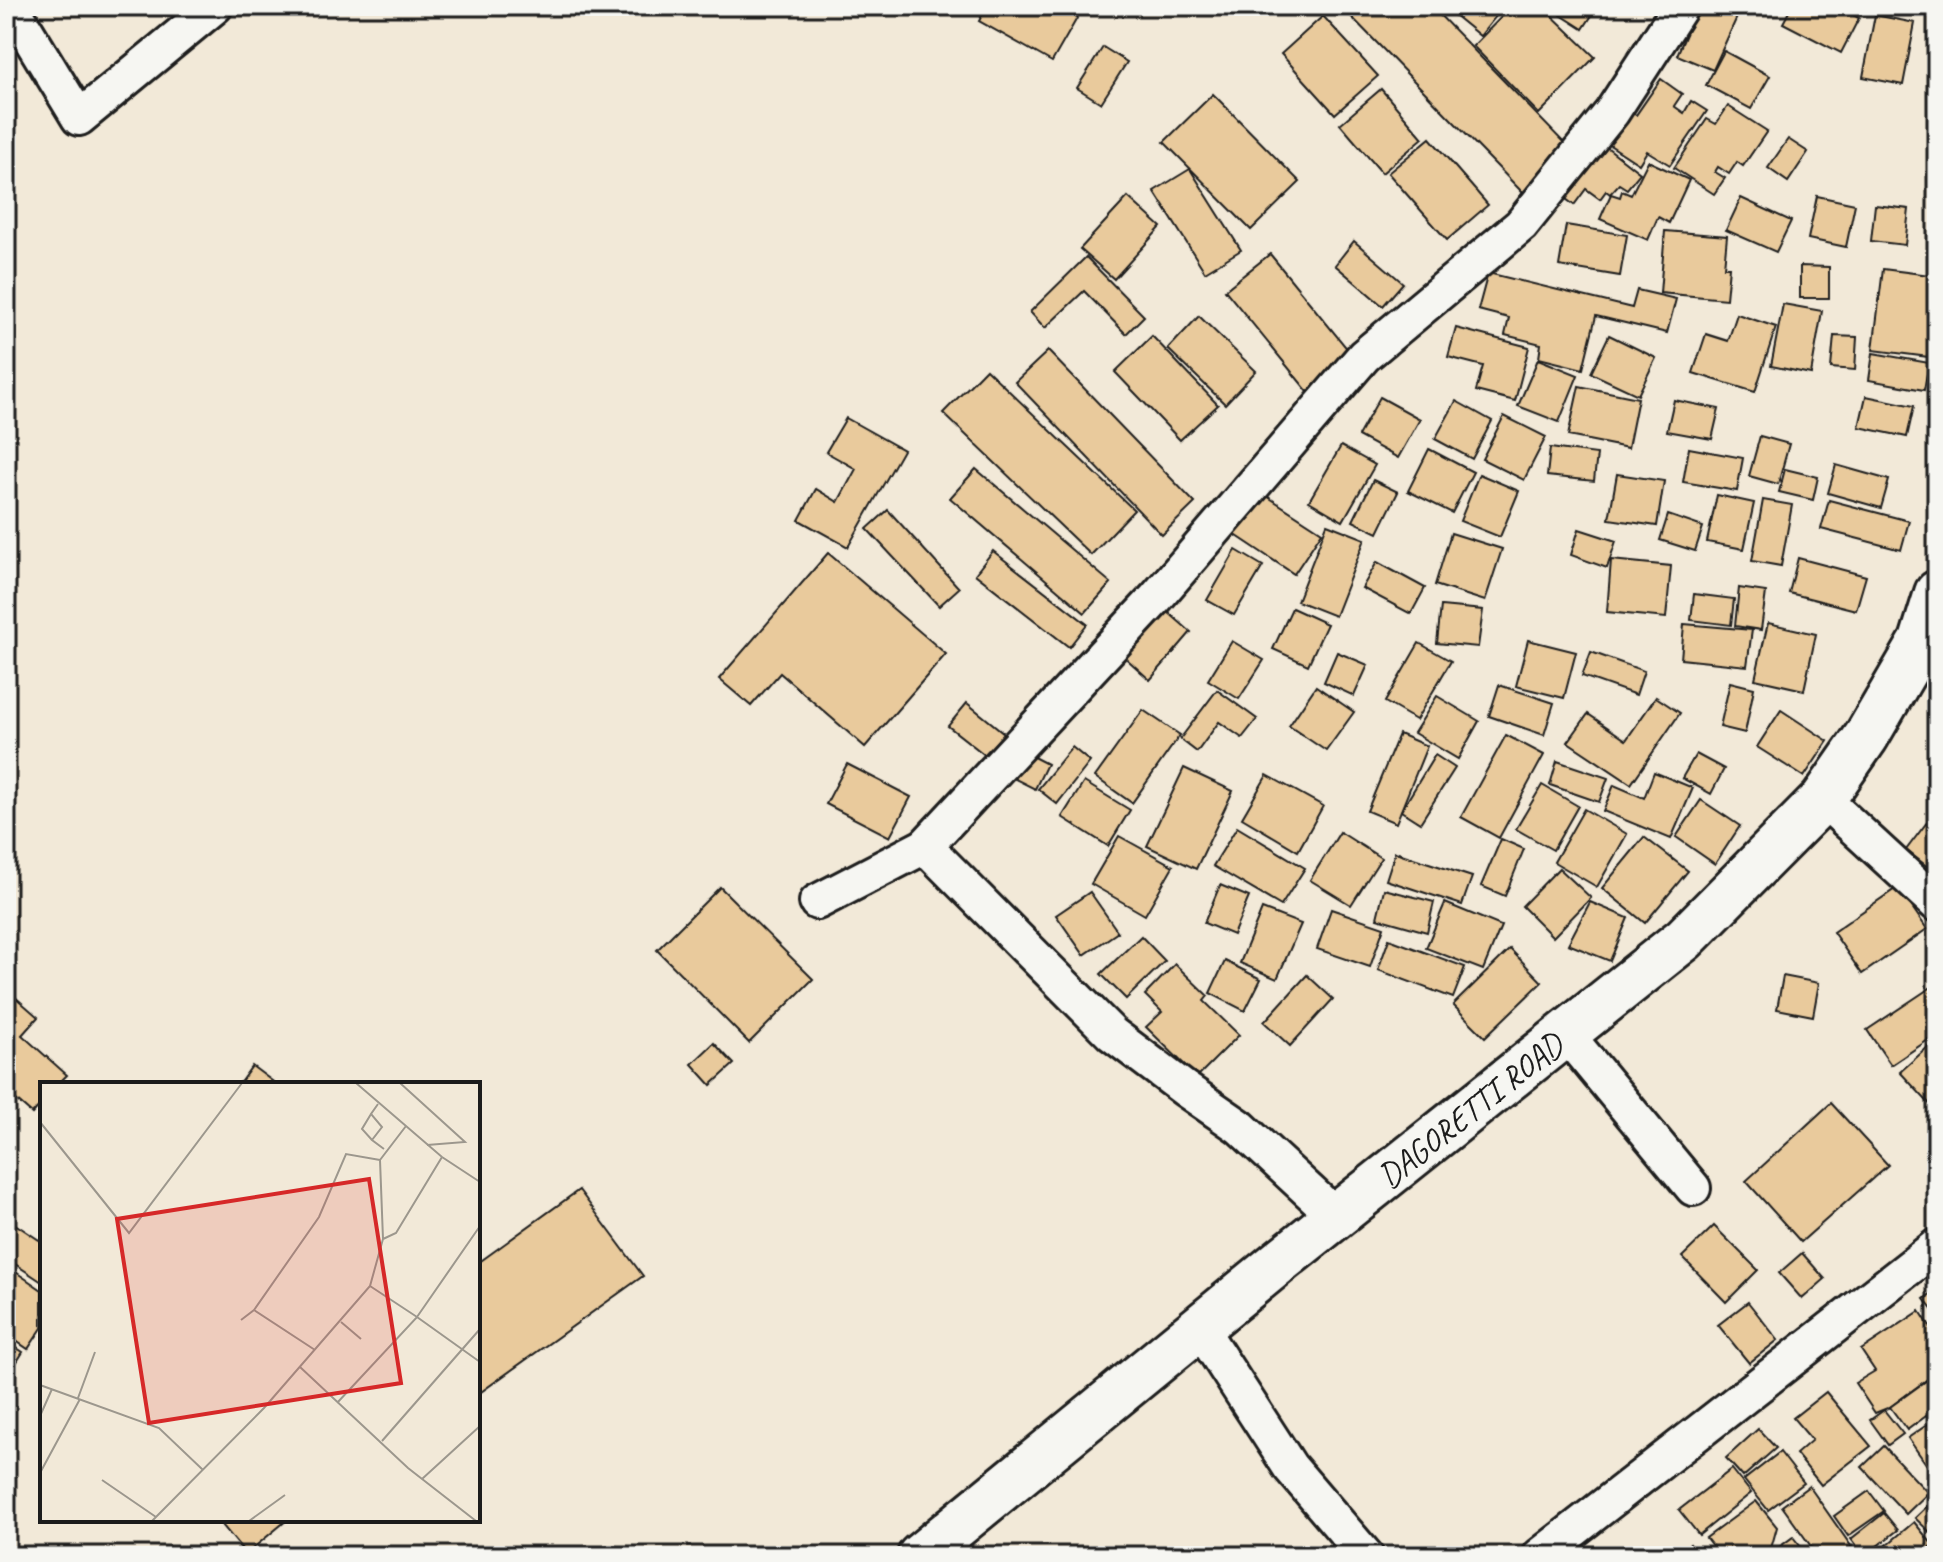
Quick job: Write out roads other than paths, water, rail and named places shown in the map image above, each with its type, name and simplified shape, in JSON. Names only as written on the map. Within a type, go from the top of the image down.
[{"type":"main road","name":"DAGORETTI ROAD","points":[[920,1556],[1336,1216],[1684,939],[1823,799],[1866,737],[1922,641],[1937,593]]},
{"type":"street","points":[[11,6],[79,118],[215,6]]},
{"type":"street","points":[[817,902],[925,846],[1156,598],[1364,356],[1521,225],[1612,112],[1681,6]]},
{"type":"street","points":[[1823,799],[1937,904]]},
{"type":"street","points":[[925,846],[1112,1034],[1240,1127],[1336,1216]]},
{"type":"street","points":[[1566,1034],[1693,1188]]},
{"type":"street","points":[[1540,1556],[1937,1246]]},
{"type":"street","points":[[1200,1328],[1290,1467],[1366,1556]]}]
